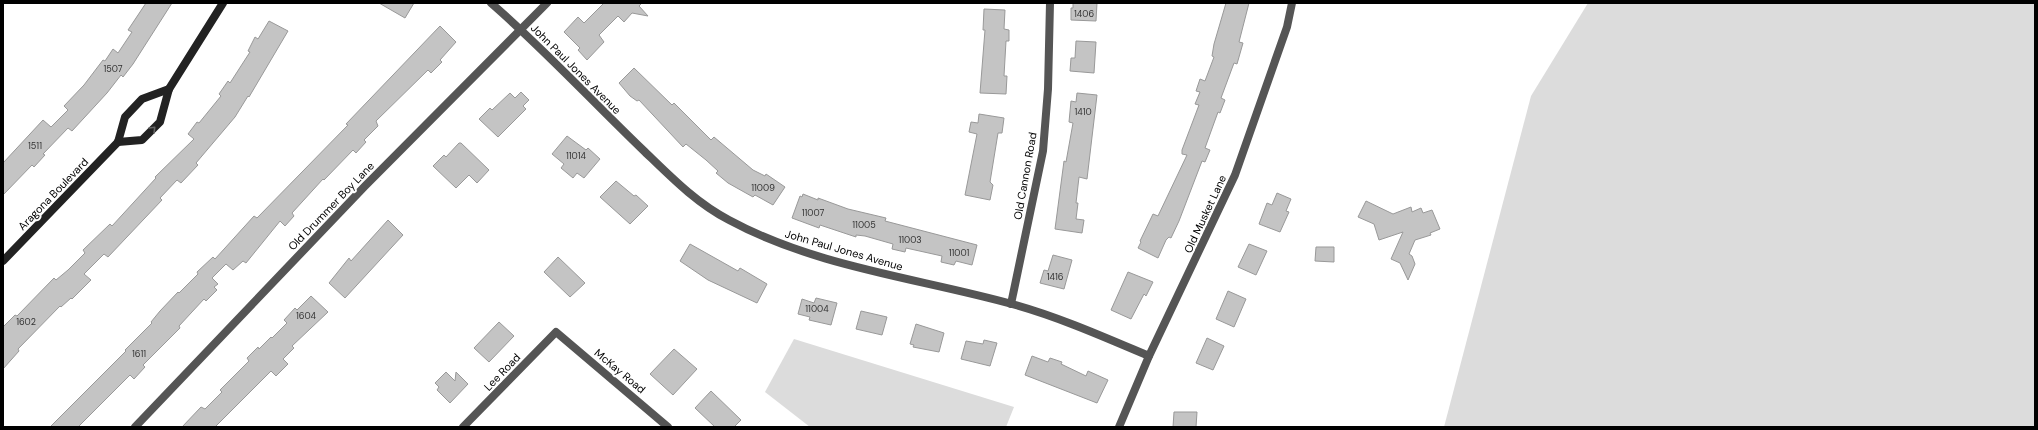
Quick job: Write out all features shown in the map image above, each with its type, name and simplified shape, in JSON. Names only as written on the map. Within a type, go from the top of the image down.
[{"type":"street","points":[[118,142],[142,140],[160,122],[169,89],[223,3]]},
{"type":"street","name":"John Paul Jones Avenue","points":[[491,3],[522,30],[674,180],[704,205],[730,221],[778,243],[817,256],[1048,314],[1149,356]]},
{"type":"street","name":"Old Drummer Boy Lane","points":[[135,427],[365,186],[548,3]]},
{"type":"street","name":"Old Cannon Road","points":[[1011,304],[1043,151],[1048,88],[1050,3]]},
{"type":"street","name":"Old Musket Lane","points":[[1119,427],[1149,356],[1235,175],[1282,40],[1292,3]]},
{"type":"street","name":"Aragona Boulevard","points":[[3,261],[118,142],[125,117],[142,99],[169,89]]},
{"type":"street","name":"Lee Road","points":[[463,427],[556,332]]},
{"type":"street","name":"McKay Road","points":[[556,332],[668,427]]},
{"type":"shaded area","points":[[1588,3],[2035,3],[2035,427],[1444,427],[1531,96]]},
{"type":"shaded area","points":[[794,339],[1014,407],[1006,427],[810,427],[765,392]]},
{"type":"building","points":[[146,3],[172,3],[133,64],[123,77],[121,75],[107,93],[72,131],[68,128],[43,154],[45,155],[34,167],[32,165],[3,195],[3,163],[43,120],[51,127],[68,110],[64,106],[84,85],[103,60],[105,61],[113,49],[118,53],[132,32],[128,30]]},
{"type":"building","points":[[379,3],[414,3],[405,18]]},
{"type":"building","points":[[604,3],[642,3],[639,6],[648,16],[632,13],[624,22],[618,16],[599,35],[604,42],[587,60],[578,50],[580,48],[564,32],[578,17],[584,23]]},
{"type":"building","points":[[1073,3],[1097,3],[1096,21],[1071,20],[1071,8],[1073,8]]},
{"type":"building","points":[[1226,3],[1249,3],[1239,42],[1243,43],[1237,64],[1234,63],[1221,98],[1225,100],[1220,113],[1218,112],[1205,148],[1210,150],[1205,162],[1202,161],[1171,238],[1169,237],[1166,240],[1158,258],[1138,248],[1153,214],[1158,216],[1187,155],[1182,154],[1182,150],[1199,105],[1195,104],[1200,92],[1196,91],[1200,79],[1205,81],[1214,57],[1212,56],[1214,44]]},
{"type":"building","points":[[984,9],[1005,10],[1004,29],[1009,30],[1009,41],[1006,41],[1004,76],[1007,76],[1006,94],[980,93],[985,30],[983,30]]},
{"type":"building","points":[[269,21],[288,31],[249,97],[248,96],[235,117],[196,163],[198,165],[181,183],[177,180],[160,198],[162,200],[108,257],[104,254],[84,274],[91,280],[72,299],[71,298],[61,307],[60,306],[18,349],[19,351],[3,369],[3,327],[15,315],[17,316],[54,278],[56,280],[68,270],[85,253],[83,250],[110,224],[112,226],[156,178],[155,177],[194,139],[188,134],[221,96],[219,94],[228,81],[230,83],[250,52],[248,51],[255,37],[258,39]]},
{"type":"building","points":[[440,26],[456,42],[440,60],[442,62],[431,73],[428,70],[376,121],[378,126],[364,140],[366,142],[356,153],[353,150],[324,180],[323,179],[292,213],[294,216],[285,226],[280,221],[246,263],[243,261],[233,270],[226,264],[212,278],[218,284],[214,287],[217,290],[206,301],[204,299],[179,326],[180,328],[143,365],[145,367],[134,379],[130,375],[78,427],[50,427],[126,351],[125,350],[152,323],[151,322],[160,311],[198,274],[197,272],[213,257],[215,259],[254,216],[257,218],[348,125],[346,124]]},
{"type":"building","points":[[1076,41],[1096,42],[1094,73],[1070,71],[1071,58],[1075,58]]},
{"type":"building","points":[[634,68],[672,105],[674,103],[711,140],[714,137],[753,170],[765,176],[766,174],[785,187],[773,205],[755,195],[753,197],[728,183],[716,173],[718,171],[686,144],[683,147],[639,100],[637,101],[630,96],[619,83]]},
{"type":"building","points":[[521,92],[529,100],[523,106],[526,109],[498,137],[479,119],[490,108],[492,110],[510,93],[515,98]]},
{"type":"building","points":[[1077,93],[1097,95],[1087,179],[1079,177],[1076,203],[1078,203],[1076,219],[1084,220],[1082,233],[1055,229],[1064,161],[1066,162],[1073,123],[1069,122],[1071,101],[1076,102]]},
{"type":"building","points":[[979,114],[1004,118],[1002,133],[998,133],[990,182],[993,185],[990,200],[965,195],[977,134],[969,132],[971,122],[978,123]]},
{"type":"building","points":[[567,136],[586,150],[588,148],[600,159],[584,178],[577,173],[573,178],[561,168],[564,164],[552,154]]},
{"type":"building","points":[[459,143],[461,143],[489,170],[477,183],[469,175],[456,188],[433,166],[444,155],[446,157]]},
{"type":"building","points":[[616,181],[634,196],[636,195],[648,206],[630,224],[600,197]]},
{"type":"building","points":[[1277,193],[1291,199],[1286,211],[1289,212],[1280,232],[1259,224],[1267,203],[1272,205]]},
{"type":"building","points":[[803,194],[848,209],[886,218],[885,221],[977,245],[972,265],[956,261],[954,265],[941,262],[942,256],[906,248],[905,252],[892,249],[893,244],[865,236],[856,235],[856,237],[820,225],[819,228],[792,218],[800,196],[802,197]]},
{"type":"building","points":[[1366,201],[1393,214],[1411,207],[1412,212],[1421,208],[1423,213],[1432,210],[1440,229],[1430,233],[1431,235],[1415,240],[1409,254],[1412,256],[1415,264],[1408,280],[1400,263],[1391,259],[1403,232],[1379,240],[1374,224],[1358,217]]},
{"type":"building","points":[[388,220],[403,235],[345,298],[329,283],[349,258],[351,261]]},
{"type":"building","points":[[690,244],[738,271],[740,268],[767,284],[757,303],[708,280],[680,261]]},
{"type":"building","points":[[1249,244],[1267,251],[1256,275],[1238,267]]},
{"type":"building","points":[[1316,247],[1334,247],[1334,262],[1315,261]]},
{"type":"building","points":[[1053,255],[1072,260],[1064,289],[1040,283],[1044,270],[1048,271]]},
{"type":"building","points":[[558,257],[585,283],[570,297],[544,272]]},
{"type":"building","points":[[1128,272],[1153,282],[1146,296],[1144,294],[1131,319],[1111,310]]},
{"type":"building","points":[[1228,291],[1246,299],[1234,327],[1216,319]]},
{"type":"building","points":[[311,296],[328,312],[292,346],[294,348],[283,359],[288,364],[276,376],[271,371],[215,427],[182,427],[201,407],[205,409],[222,392],[220,390],[249,361],[247,358],[258,347],[259,349],[271,337],[272,338],[287,323],[284,320],[295,308],[297,310]]},
{"type":"building","points":[[816,298],[837,303],[831,325],[809,320],[810,317],[798,314],[802,299],[814,303]]},
{"type":"building","points":[[861,311],[887,317],[882,335],[856,329]]},
{"type":"building","points":[[499,322],[514,336],[489,362],[474,348]]},
{"type":"building","points":[[916,324],[944,333],[939,352],[913,347],[914,345],[910,344]]},
{"type":"building","points":[[1207,338],[1224,346],[1213,370],[1196,363]]},
{"type":"building","points":[[984,340],[997,343],[990,366],[961,359],[966,341],[983,344]]},
{"type":"building","points":[[674,349],[697,369],[673,395],[650,374]]},
{"type":"building","points":[[1032,356],[1048,362],[1050,358],[1062,362],[1061,364],[1086,376],[1088,371],[1108,380],[1097,403],[1025,375]]},
{"type":"building","points":[[446,372],[455,381],[456,372],[468,384],[450,403],[437,390],[439,387],[435,383]]},
{"type":"building","points":[[711,391],[741,420],[734,427],[715,427],[695,408]]},
{"type":"building","points":[[1174,412],[1197,412],[1196,427],[1173,427]]}]
